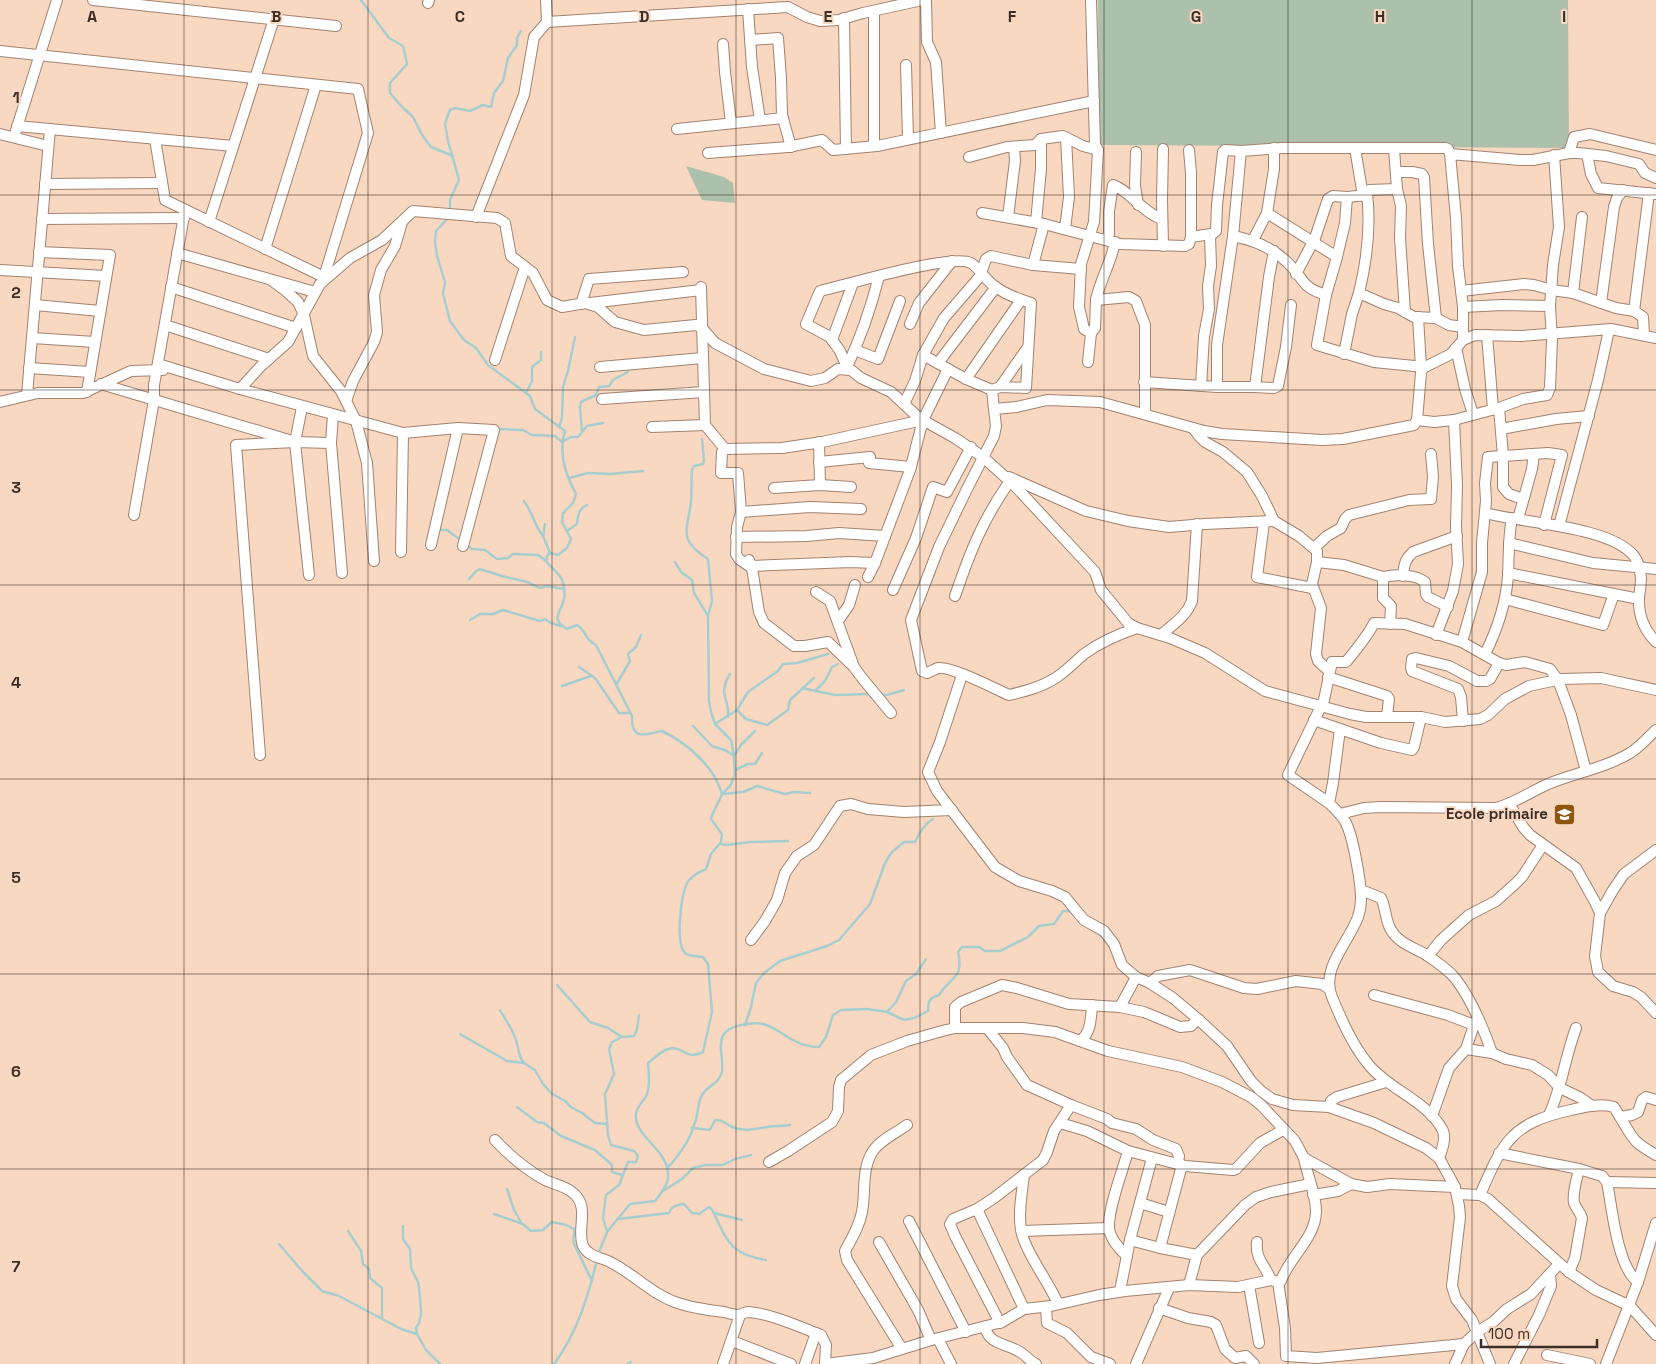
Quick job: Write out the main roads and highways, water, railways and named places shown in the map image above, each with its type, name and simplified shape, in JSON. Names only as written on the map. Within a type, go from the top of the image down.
[{"type":"waterway","points":[[361,0],[389,38],[403,46],[407,64],[390,83],[390,93],[413,117],[422,135],[431,147],[453,156]]},
{"type":"waterway","points":[[450,212],[450,200],[459,180],[445,124],[448,115],[450,110],[455,108],[470,111],[483,105],[491,107],[494,93],[503,81],[508,58],[517,45],[517,38],[521,31]]},
{"type":"waterway","points":[[449,217],[436,231],[435,241],[437,256],[445,282],[443,294],[450,321],[464,340],[476,348],[488,365],[530,396],[535,409],[565,431],[562,447],[564,463],[576,494],[573,503],[563,513],[562,522],[571,539],[567,548],[558,555],[550,553],[546,561],[562,580],[564,597],[558,615],[559,622],[567,629],[577,625],[589,640],[596,645],[632,716],[634,730],[641,734],[662,731],[681,742],[706,765],[713,774],[722,794],[711,819],[722,834],[721,842],[711,854],[706,869],[698,873],[687,883],[680,919],[680,940],[685,953],[703,957],[708,964],[712,1012],[703,1052],[689,1055],[670,1048],[648,1063],[648,1090],[637,1111],[637,1122],[640,1130],[664,1159],[668,1178],[663,1190],[655,1201],[630,1204],[607,1232],[598,1255]]},
{"type":"waterway","points":[[559,427],[562,418],[563,387],[575,337]]},
{"type":"waterway","points":[[526,393],[532,381],[532,367],[541,360],[541,352]]},
{"type":"waterway","points":[[582,431],[581,402],[596,395],[599,387],[609,386],[613,380],[628,372]]},
{"type":"waterway","points":[[498,429],[523,430],[532,435],[555,436],[562,442],[571,437],[578,437],[587,426],[603,423]]},
{"type":"waterway","points":[[702,439],[704,461],[703,464],[694,466],[692,470],[687,535],[688,541],[692,546],[708,559],[712,601],[708,616],[709,701],[715,724],[731,740],[734,756],[735,775],[730,786],[722,794]]},
{"type":"waterway","points":[[569,478],[588,473],[610,474],[643,471]]},
{"type":"waterway","points":[[524,501],[543,536]]},
{"type":"waterway","points":[[567,531],[577,524],[579,512],[587,505]]},
{"type":"waterway","points":[[545,524],[543,536],[550,553]]},
{"type":"waterway","points":[[438,530],[447,530],[462,541]]},
{"type":"waterway","points":[[466,544],[472,549],[485,550],[497,559],[508,558],[513,554],[538,555],[546,561]]},
{"type":"waterway","points":[[675,562],[681,572],[692,580],[694,593],[708,616]]},
{"type":"waterway","points":[[469,579],[480,569],[527,582],[540,588],[547,586],[564,589]]},
{"type":"waterway","points":[[470,620],[480,614],[493,614],[503,610],[540,621],[545,619],[561,626]]},
{"type":"waterway","points":[[616,685],[630,661],[628,654],[636,647],[641,635]]},
{"type":"waterway","points":[[737,710],[748,692],[778,671],[783,664],[797,663],[828,654]]},
{"type":"waterway","points":[[815,691],[825,681],[832,667],[838,664]]},
{"type":"waterway","points":[[579,667],[595,678],[619,713],[630,713]]},
{"type":"waterway","points":[[728,717],[724,687],[730,674]]},
{"type":"waterway","points":[[562,686],[591,676]]},
{"type":"waterway","points":[[715,724],[737,710],[746,719],[767,725],[788,710],[790,700],[814,678]]},
{"type":"waterway","points":[[802,688],[835,695],[871,694]]},
{"type":"waterway","points":[[881,695],[904,690]]},
{"type":"waterway","points":[[693,726],[712,746],[727,751],[734,756],[741,745],[755,731]]},
{"type":"waterway","points":[[735,770],[748,764],[755,764],[762,753]]},
{"type":"waterway","points":[[722,794],[743,792],[757,786],[785,794],[794,792],[810,793]]},
{"type":"waterway","points":[[745,1025],[756,983],[764,973],[780,961],[827,946],[839,940],[870,904],[885,863],[892,852],[904,842],[915,842],[922,829],[933,819]]},
{"type":"waterway","points":[[720,844],[788,841]]},
{"type":"waterway","points":[[667,1168],[677,1157],[688,1139],[694,1126],[703,1093],[720,1077],[722,1072],[721,1042],[724,1034],[731,1028],[754,1023],[763,1024],[799,1043],[819,1047],[826,1037],[833,1015],[841,1010],[867,1009],[887,1012],[904,1020],[914,1018],[928,1011],[930,1000],[939,995],[958,972],[958,952],[962,947],[979,947],[985,951],[1000,951],[1028,937],[1039,926],[1054,924],[1063,911],[1070,911],[1074,915]]},
{"type":"waterway","points":[[1089,928],[1103,937],[1112,950]]},
{"type":"waterway","points":[[887,1012],[896,1002],[906,981],[916,974],[926,959]]},
{"type":"waterway","points":[[557,985],[590,1022],[608,1028],[622,1037],[612,1042],[609,1049],[614,1074],[605,1094],[608,1135],[611,1145],[634,1151],[638,1156],[636,1162],[628,1162],[619,1185],[606,1195],[603,1218],[607,1231]]},
{"type":"waterway","points":[[500,1010],[514,1035],[524,1063]]},
{"type":"waterway","points":[[622,1037],[634,1036],[639,1015]]},
{"type":"waterway","points":[[460,1034],[507,1061],[524,1063],[535,1070],[551,1093],[595,1123],[607,1124]]},
{"type":"waterway","points":[[517,1107],[537,1122],[544,1123],[561,1136],[595,1150],[612,1165],[612,1172],[623,1175]]},
{"type":"waterway","points":[[692,1128],[710,1130],[715,1120],[722,1121],[736,1129],[745,1130],[790,1125]]},
{"type":"waterway","points":[[663,1191],[682,1179],[693,1168],[705,1165],[723,1165],[735,1159],[751,1155]]},
{"type":"waterway","points":[[507,1189],[514,1210],[522,1224]]},
{"type":"waterway","points":[[618,1219],[669,1213],[675,1206],[684,1204],[692,1213],[699,1214],[709,1207],[713,1211],[726,1238],[737,1250],[766,1260]]},
{"type":"waterway","points":[[714,1213],[742,1220]]},
{"type":"waterway","points":[[494,1214],[523,1224],[531,1231],[543,1230],[552,1222],[574,1229],[574,1244],[592,1281]]},
{"type":"waterway","points":[[403,1226],[403,1239],[410,1249],[411,1268],[418,1282],[420,1295],[421,1314],[416,1328],[417,1334]]},
{"type":"waterway","points":[[348,1231],[361,1251],[363,1264],[369,1269],[370,1278],[382,1288],[382,1317]]},
{"type":"waterway","points":[[279,1244],[322,1291],[339,1296],[401,1329],[417,1334],[426,1350],[440,1364]]},
{"type":"waterway","points":[[554,1364],[569,1340],[581,1314],[597,1260]]},
{"type":"waterway","points":[[627,1364],[631,1362]]},
{"type":"place","name":"Ecole primaire","points":[[1564,814]]}]
